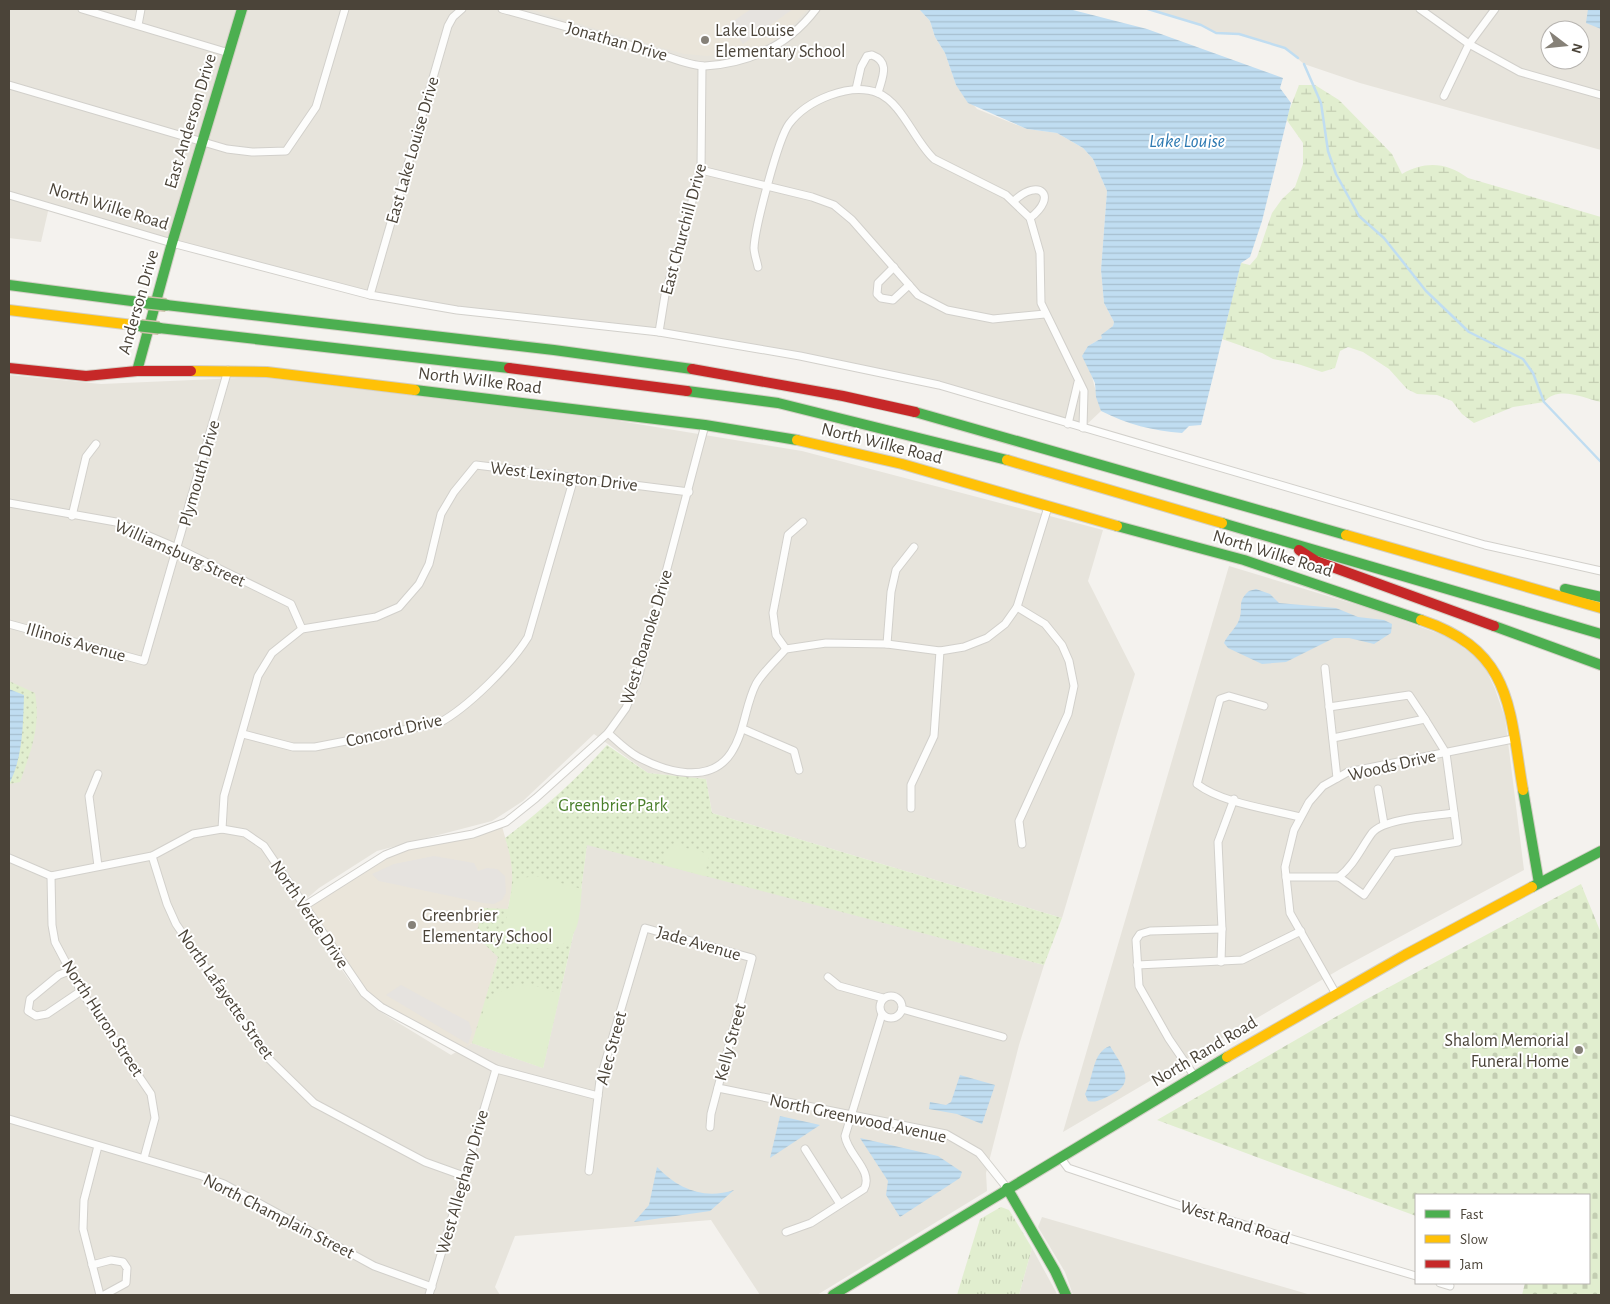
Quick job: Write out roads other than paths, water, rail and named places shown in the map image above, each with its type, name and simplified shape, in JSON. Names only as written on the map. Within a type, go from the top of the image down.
[{"type":"main road","name":"East Anderson Drive","points":[[172,243],[242,9]]},
{"type":"main road","name":"Anderson Drive","points":[[137,371],[172,243]]},
{"type":"main road","points":[[9,285],[635,360],[768,380],[842,394],[938,417],[1601,608]]},
{"type":"main road","points":[[9,310],[534,371],[778,403],[972,449],[1601,634]]},
{"type":"main road","name":"North Wilke Road","points":[[9,368],[86,376],[137,371],[228,370],[267,372],[705,425],[802,441],[902,464],[1048,507],[1244,560],[1435,625],[1459,636],[1487,659],[1498,676],[1507,698],[1539,883]]},
{"type":"main road","points":[[1284,541],[1316,561],[1601,665]]},
{"type":"main road","points":[[1428,558],[1601,597]]},
{"type":"main road","name":"North Rand Road","points":[[833,1295],[1060,1156],[1336,994],[1539,883],[1601,852]]},
{"type":"main road","points":[[1007,1188],[1055,1270],[1066,1295]]},
{"type":"street","points":[[82,9],[229,53]]},
{"type":"street","points":[[138,26],[141,9]]},
{"type":"street","points":[[9,85],[202,142],[241,151],[286,151],[316,107],[345,9]]},
{"type":"street","name":"East Lake Louise Drive","points":[[370,295],[448,26],[453,17],[462,9]]},
{"type":"street","name":"Jonathan Drive","points":[[502,9],[702,66]]},
{"type":"street","points":[[702,66],[748,59],[767,52],[792,35],[816,9]]},
{"type":"street","points":[[1420,9],[1470,44],[1520,72],[1601,95]]},
{"type":"street","points":[[1444,96],[1470,44],[1495,9]]},
{"type":"street","points":[[856,89],[861,67],[868,56],[872,55],[882,60],[884,65],[878,93]]},
{"type":"street","name":"East Churchill Drive","points":[[659,332],[665,295],[701,170],[702,66]]},
{"type":"street","points":[[758,267],[754,249],[779,145],[789,124],[801,112],[821,100],[848,90],[856,89],[878,93],[893,104],[925,151],[934,159],[983,183],[1014,201],[1030,218],[1040,253],[1041,303],[1084,391],[1082,428]]},
{"type":"street","points":[[701,170],[812,197],[834,205],[852,220],[918,295],[947,310],[993,319],[1045,314]]},
{"type":"street","points":[[1014,201],[1024,191],[1036,189],[1041,191],[1045,203],[1042,209],[1030,218]]},
{"type":"street","name":"North Wilke Road","points":[[9,195],[172,243],[370,295],[457,310],[659,332],[800,356],[939,385],[1485,545],[1601,571]]},
{"type":"street","points":[[894,267],[878,283],[877,294],[881,298],[893,300],[909,285]]},
{"type":"street","name":"Plymouth Drive","points":[[144,661],[228,370]]},
{"type":"street","points":[[1068,424],[1078,382]]},
{"type":"street","name":"West Roanoke Drive","points":[[306,905],[385,855],[408,846],[473,834],[506,822],[536,798],[608,733],[626,708],[638,678],[689,492],[705,425]]},
{"type":"street","points":[[72,516],[86,457],[96,444]]},
{"type":"street","name":"West Lexington Drive","points":[[302,629],[376,618],[399,607],[419,584],[429,564],[441,514],[454,492],[476,465],[689,492]]},
{"type":"street","name":"Concord Drive","points":[[243,734],[293,747],[315,747],[438,723],[455,714],[518,654],[528,637],[574,478]]},
{"type":"street","name":"Williamsburg Street","points":[[9,503],[72,516],[116,522],[177,548],[290,604],[302,629]]},
{"type":"street","points":[[608,733],[636,756],[660,767],[683,772],[702,773],[718,767],[731,753],[743,728],[756,684],[786,649],[826,643],[888,644],[940,650],[964,647],[987,638],[1005,624],[1017,607],[1048,507]]},
{"type":"street","points":[[786,649],[776,635],[773,613],[788,535],[803,522]]},
{"type":"street","points":[[888,644],[891,592],[896,570],[914,547]]},
{"type":"street","points":[[1017,607],[1045,624],[1062,645],[1069,661],[1074,686],[1068,714],[1019,821],[1022,844]]},
{"type":"street","name":"Illinois Avenue","points":[[9,624],[144,661]]},
{"type":"street","points":[[222,829],[224,796],[258,676],[272,653],[302,629]]},
{"type":"street","points":[[911,808],[911,784],[934,736],[940,650]]},
{"type":"street","points":[[1325,668],[1337,778]]},
{"type":"street","points":[[1286,877],[1339,877],[1364,895],[1393,853],[1458,842],[1446,753],[1409,695],[1329,706]]},
{"type":"street","points":[[1264,706],[1229,696],[1220,699],[1196,784],[1205,790],[1234,800],[1300,817]]},
{"type":"street","points":[[1332,738],[1425,719]]},
{"type":"street","points":[[743,728],[794,751],[799,770]]},
{"type":"street","name":"Woods Drive","points":[[1336,994],[1290,913],[1285,867],[1294,830],[1309,802],[1323,786],[1348,772],[1513,739]]},
{"type":"street","points":[[98,774],[89,796],[98,866]]},
{"type":"street","points":[[1378,789],[1384,824]]},
{"type":"street","points":[[1221,962],[1222,929],[1218,842],[1234,800]]},
{"type":"street","points":[[1339,877],[1349,869],[1373,831],[1384,824],[1454,813]]},
{"type":"street","name":"North Verde Drive","points":[[51,876],[152,856],[192,834],[222,829],[245,833],[264,846],[306,905],[364,993],[381,1007],[496,1069],[598,1096]]},
{"type":"street","name":"North Lafayette Street","points":[[152,856],[167,904],[176,924],[268,1058],[314,1103],[425,1162],[464,1176]]},
{"type":"street","points":[[9,858],[51,876]]},
{"type":"street","name":"North Huron Street","points":[[51,876],[55,942],[81,991],[151,1094],[155,1118],[144,1158]]},
{"type":"street","name":"Jade Avenue","points":[[646,928],[752,958]]},
{"type":"street","name":"Alec Street","points":[[589,1171],[600,1080],[646,928]]},
{"type":"street","points":[[1195,1077],[1170,1039],[1140,986],[1136,940],[1143,932],[1222,929]]},
{"type":"street","points":[[1137,965],[1221,962],[1253,956],[1300,931]]},
{"type":"street","name":"Kelly Street","points":[[710,1127],[718,1088],[752,958]]},
{"type":"street","points":[[69,971],[60,975],[30,999],[28,1011],[36,1016],[47,1014],[81,991]]},
{"type":"street","points":[[828,977],[839,986],[883,998]]},
{"type":"street","points":[[888,995],[895,996],[901,1001],[902,1008],[899,1015],[892,1018],[882,1014],[879,1008],[883,998],[888,995]]},
{"type":"street","points":[[902,1008],[1004,1037]]},
{"type":"street","points":[[786,1232],[811,1223],[864,1189],[867,1183],[867,1176],[846,1144],[845,1136],[882,1014]]},
{"type":"street","name":"West Alleghany Drive","points":[[429,1295],[496,1069]]},
{"type":"street","name":"North Greenwood Avenue","points":[[718,1088],[946,1134],[980,1153],[1007,1188]]},
{"type":"street","name":"North Champlain Street","points":[[9,1119],[144,1158],[224,1184],[374,1266],[432,1287]]},
{"type":"street","points":[[98,1146],[84,1200],[83,1229],[100,1295]]},
{"type":"street","points":[[806,1149],[840,1204]]},
{"type":"street","name":"West Rand Road","points":[[1060,1156],[1068,1168],[1178,1205],[1415,1276]]},
{"type":"street","points":[[92,1265],[116,1260],[123,1262],[127,1268],[126,1283],[104,1295]]},
{"type":"street","points":[[1443,1284],[1450,1286]]},
{"type":"water","name":"Lake Louise","points":[[919,9],[1069,9],[1147,29],[1283,78],[1280,88],[1291,103],[1262,221],[1250,257],[1241,263],[1201,425],[1189,426],[1182,433],[1161,431],[1121,420],[1101,411],[1096,397],[1095,383],[1082,356],[1088,346],[1102,338],[1101,335],[1113,326],[1114,322],[1104,303],[1101,270],[1107,191],[1093,159],[1083,148],[1057,133],[1027,129],[968,103],[956,85],[945,53],[935,37],[930,21]]},
{"type":"water","points":[[1588,9],[1601,9],[1601,29],[1590,25],[1590,20],[1586,20]]},
{"type":"water","points":[[1256,589],[1270,594],[1279,603],[1336,608],[1358,617],[1384,620],[1392,624],[1391,633],[1374,644],[1349,638],[1334,638],[1286,662],[1262,664],[1228,648],[1224,643],[1239,620],[1243,598],[1249,591]]},
{"type":"water","points":[[9,689],[24,695],[20,751],[10,782]]},
{"type":"water","points":[[1110,1046],[1125,1073],[1124,1085],[1119,1090],[1102,1099],[1088,1101],[1085,1094],[1094,1066],[1104,1049]]},
{"type":"water","points":[[960,1075],[995,1085],[982,1124],[957,1114],[929,1109],[930,1102],[946,1105],[951,1102]]},
{"type":"water","points":[[780,1116],[820,1125],[770,1158]]},
{"type":"water","points":[[860,1138],[938,1156],[962,1172],[960,1178],[900,1217],[886,1195],[888,1181]]},
{"type":"water","points":[[657,1167],[683,1187],[702,1193],[723,1193],[734,1190],[710,1211],[634,1222],[649,1205]]},
{"type":"waterway","points":[[1148,9],[1201,25],[1216,33],[1239,34],[1285,48],[1298,58]]},
{"type":"waterway","points":[[1304,64],[1321,103],[1328,151],[1336,174],[1359,216],[1384,238],[1426,291],[1469,332],[1523,359],[1533,373],[1544,402],[1601,462]]},
{"type":"place","name":"Lake Louise Elementary School","points":[[705,40]]},
{"type":"place","name":"Greenbrier Elementary School","points":[[412,925]]},
{"type":"place","name":"Shalom Memorial Funeral Home","points":[[1579,1050]]},
{"type":"park label","name":"Greenbrier Park","points":[[613,805]]}]
